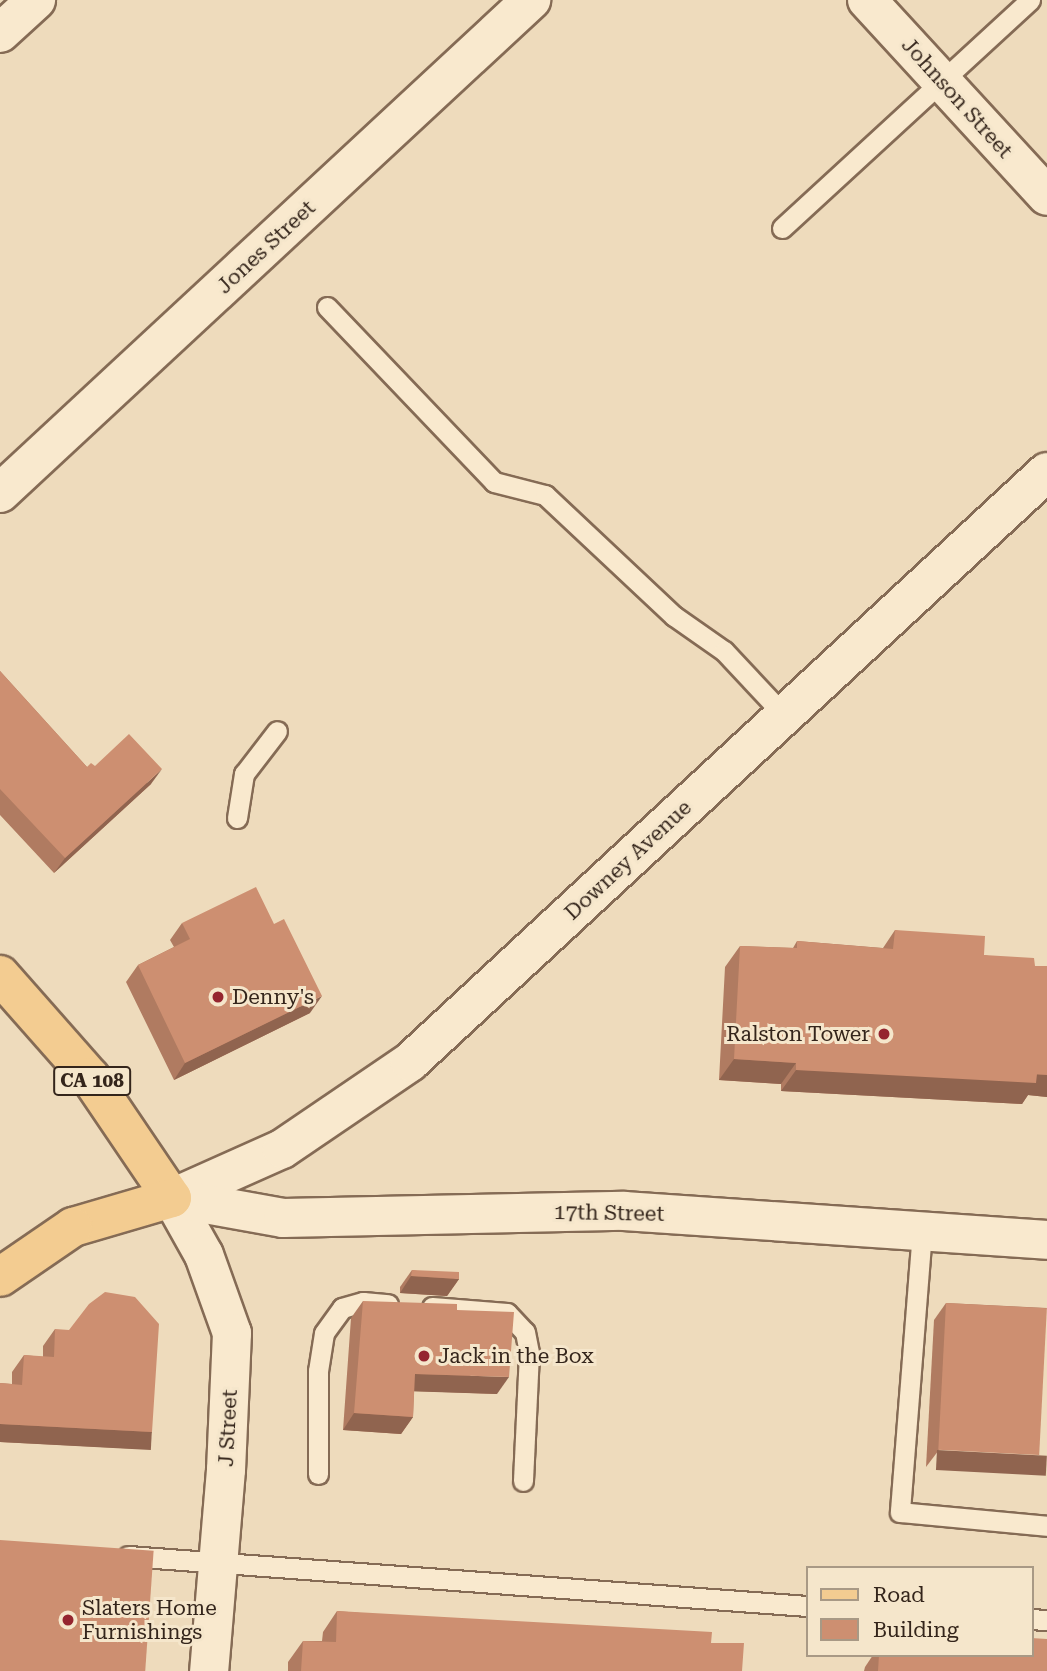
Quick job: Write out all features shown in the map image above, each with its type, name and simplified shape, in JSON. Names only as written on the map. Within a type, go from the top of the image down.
[{"type":"main road","points":[[0,33],[36,0]]},
{"type":"main road","name":"Jones Street","points":[[0,493],[531,0]]},
{"type":"main road","name":"Johnson Street","points":[[867,0],[1047,197]]},
{"type":"main road","name":"Downey Avenue","points":[[172,1198],[282,1149],[410,1062],[1047,472]]},
{"type":"main road","name":"CA 108","points":[[0,975],[90,1077],[172,1198]]},
{"type":"main road","points":[[0,1277],[73,1227],[172,1198]]},
{"type":"main road","name":"17th Street","points":[[172,1198],[283,1218],[624,1211],[1047,1240]]},
{"type":"main road","name":"J Street","points":[[172,1198],[204,1255],[232,1334],[209,1671]]},
{"type":"lane","points":[[782,228],[1030,0]]},
{"type":"lane","points":[[327,307],[494,482],[545,495],[674,616],[724,651],[783,714]]},
{"type":"lane","points":[[237,818],[244,774],[277,731]]},
{"type":"lane","points":[[922,1231],[900,1512],[1047,1526]]},
{"type":"lane","points":[[318,1474],[318,1371],[324,1333],[342,1308],[363,1302],[507,1313],[525,1332],[529,1353],[523,1481]]},
{"type":"lane","points":[[106,1555],[806,1606]]},
{"type":"building","points":[[0,671],[87,767],[91,763],[95,766],[129,734],[162,769],[65,858],[0,789]]},
{"type":"building","name":"Denny's","points":[[256,887],[274,924],[284,919],[322,996],[185,1063],[138,965],[190,939],[182,923]]},
{"type":"building","name":"Ralston Tower","points":[[895,930],[985,936],[984,955],[1034,958],[1035,966],[1047,966],[1047,1075],[1037,1074],[1036,1083],[796,1070],[796,1063],[734,1059],[740,946],[797,948],[797,941],[893,949]]},
{"type":"building","points":[[412,1270],[459,1272],[459,1279],[411,1276]]},
{"type":"building","points":[[105,1292],[135,1297],[159,1324],[152,1432],[0,1424],[0,1383],[22,1385],[24,1355],[54,1357],[55,1329],[69,1330],[89,1304]]},
{"type":"building","name":"Jack in the Box","points":[[363,1301],[457,1304],[457,1310],[514,1312],[509,1377],[415,1374],[413,1417],[354,1413]]},
{"type":"building","points":[[946,1303],[1047,1308],[1039,1455],[938,1450]]},
{"type":"building","name":"Slaters Home Furnishings","points":[[0,1540],[154,1551],[145,1671],[0,1671]]},
{"type":"building","points":[[337,1611],[712,1632],[711,1643],[744,1643],[742,1671],[301,1671],[303,1641],[336,1642]]},
{"type":"building","points":[[1033,1638],[1047,1639],[1047,1671],[878,1671],[879,1657],[1033,1657]]},
{"type":"place","name":"Denny's","points":[[218,997]]},
{"type":"place","name":"Ralston Tower","points":[[884,1034]]},
{"type":"place","name":"Jack in the Box","points":[[424,1356]]},
{"type":"place","name":"Slaters Home Furnishings","points":[[68,1620]]}]
